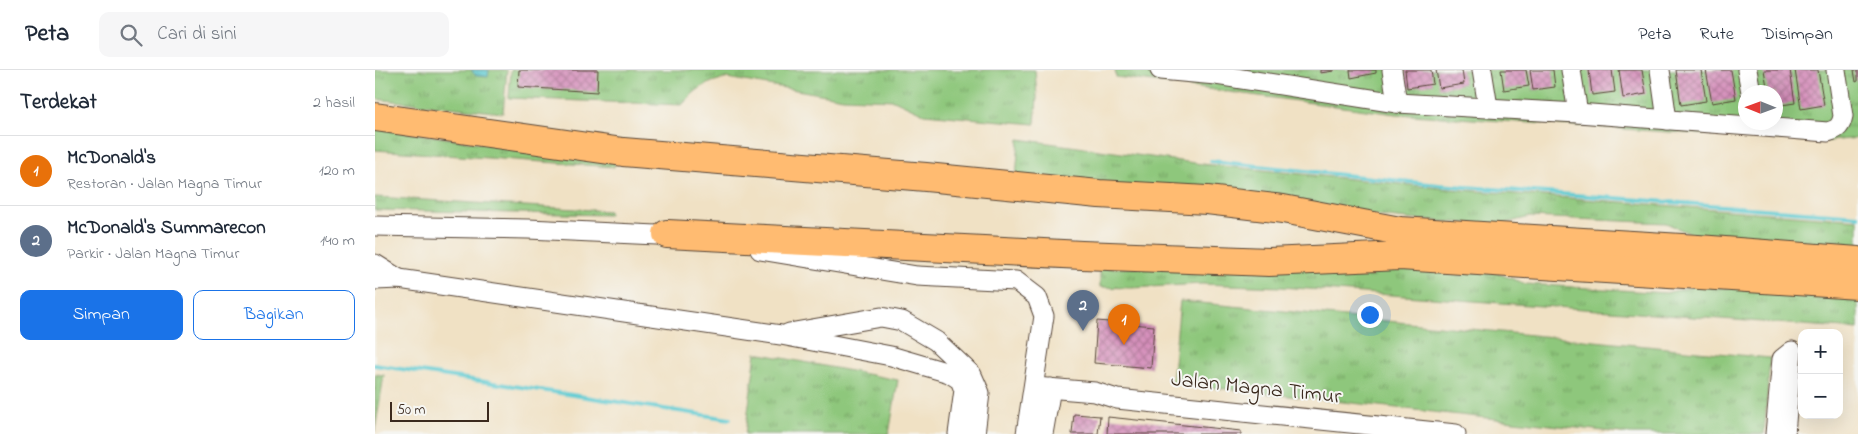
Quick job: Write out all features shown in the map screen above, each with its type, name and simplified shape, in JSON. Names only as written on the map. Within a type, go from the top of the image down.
[{"type":"highway","points":[[375,117],[623,152],[926,177],[1099,194],[1217,201],[1283,209],[1401,243],[1858,285]]},
{"type":"highway","points":[[667,234],[1259,262],[1401,243],[1698,248],[1858,261]]},
{"type":"street","points":[[1159,70],[1304,79],[1397,104],[1738,123]]},
{"type":"street","points":[[1391,70],[1397,104]]},
{"type":"street","points":[[1482,70],[1488,108]]},
{"type":"street","points":[[1571,70],[1578,113]]},
{"type":"street","points":[[1660,70],[1667,120]]},
{"type":"street","points":[[1747,70],[1750,85]]},
{"type":"street","points":[[1783,127],[1829,132],[1837,129],[1842,124],[1843,116],[1836,70]]},
{"type":"street","points":[[375,226],[667,234],[917,276],[1016,280],[1037,297],[1044,316],[1043,434]]},
{"type":"street","points":[[375,264],[399,278]]},
{"type":"street","points":[[375,280],[399,278],[781,335],[891,356],[955,377],[963,385],[964,390],[958,434]]},
{"type":"street","points":[[781,335],[888,316],[902,322],[936,341],[972,375],[980,393],[975,434]]},
{"type":"street","points":[[1775,434],[1782,359],[1792,351],[1785,434]]},
{"type":"street","points":[[1026,434],[1043,387]]},
{"type":"street","name":"Jalan Magna Timur","points":[[1043,387],[1095,392],[1117,399],[1456,434]]},
{"type":"green space","points":[[375,70],[507,70],[503,113],[375,99]]},
{"type":"green space","points":[[511,70],[1035,70],[1037,97],[1035,124],[924,114],[894,100],[843,98],[727,78],[702,87],[682,105],[509,98]]},
{"type":"green space","points":[[1115,70],[1858,70],[1858,138],[1820,142],[1396,114],[1116,77]]},
{"type":"green space","points":[[375,128],[615,162],[614,167],[375,150]]},
{"type":"green space","points":[[1019,139],[1202,164],[1449,189],[1858,220],[1858,247],[1698,237],[1666,223],[1530,217],[1498,225],[1407,219],[1016,178]]},
{"type":"green space","points":[[375,197],[609,211],[609,215],[375,210]]},
{"type":"green space","points":[[1381,267],[1494,272],[1526,284],[1666,293],[1695,286],[1858,296],[1858,329],[1281,287],[1202,284],[1131,288],[1100,287],[1100,268]]},
{"type":"green space","points":[[1180,301],[1770,358],[1764,434],[1631,434],[1172,383]]},
{"type":"green space","points":[[756,353],[898,380],[889,434],[745,434]]},
{"type":"green space","points":[[375,374],[384,375],[375,431]]},
{"type":"water","points":[[471,70],[489,70],[488,77],[476,76]]},
{"type":"building","points":[[519,70],[598,70],[597,92],[518,87]]},
{"type":"building","points":[[1320,70],[1334,70],[1334,71],[1320,73]]},
{"type":"building","points":[[1350,70],[1376,70],[1376,73],[1351,78]]},
{"type":"building","points":[[1405,70],[1431,70],[1433,84],[1407,88]]},
{"type":"building","points":[[1436,70],[1462,70],[1464,84],[1439,88]]},
{"type":"building","points":[[1501,70],[1526,70],[1529,86],[1504,90]]},
{"type":"building","points":[[1530,70],[1553,70],[1555,87],[1533,90]]},
{"type":"building","points":[[1589,70],[1612,70],[1615,92],[1592,95]]},
{"type":"building","points":[[1619,70],[1642,70],[1646,94],[1623,98]]},
{"type":"building","points":[[1676,70],[1701,70],[1706,101],[1681,105]]},
{"type":"building","points":[[1706,70],[1731,70],[1736,99],[1712,103]]},
{"type":"building","points":[[1764,70],[1790,70],[1795,103],[1783,105],[1783,85],[1767,85]]},
{"type":"building","points":[[1795,70],[1818,70],[1824,105],[1801,109]]},
{"type":"building","points":[[1854,70],[1858,70],[1858,81],[1856,82]]},
{"type":"building","points":[[1097,321],[1154,326],[1151,368],[1094,363]]},
{"type":"building","points":[[1074,414],[1100,416],[1098,434],[1072,434]]},
{"type":"building","points":[[1108,417],[1241,431],[1241,434],[1107,434]]},
{"type":"waterway","points":[[1211,161],[1439,185],[1858,216]]},
{"type":"waterway","points":[[375,365],[730,419]]},
{"type":"place","name":"McDonald's Summarecon","points":[[1083,331]]},
{"type":"place","name":"McDonald's","points":[[1124,345]]}]
